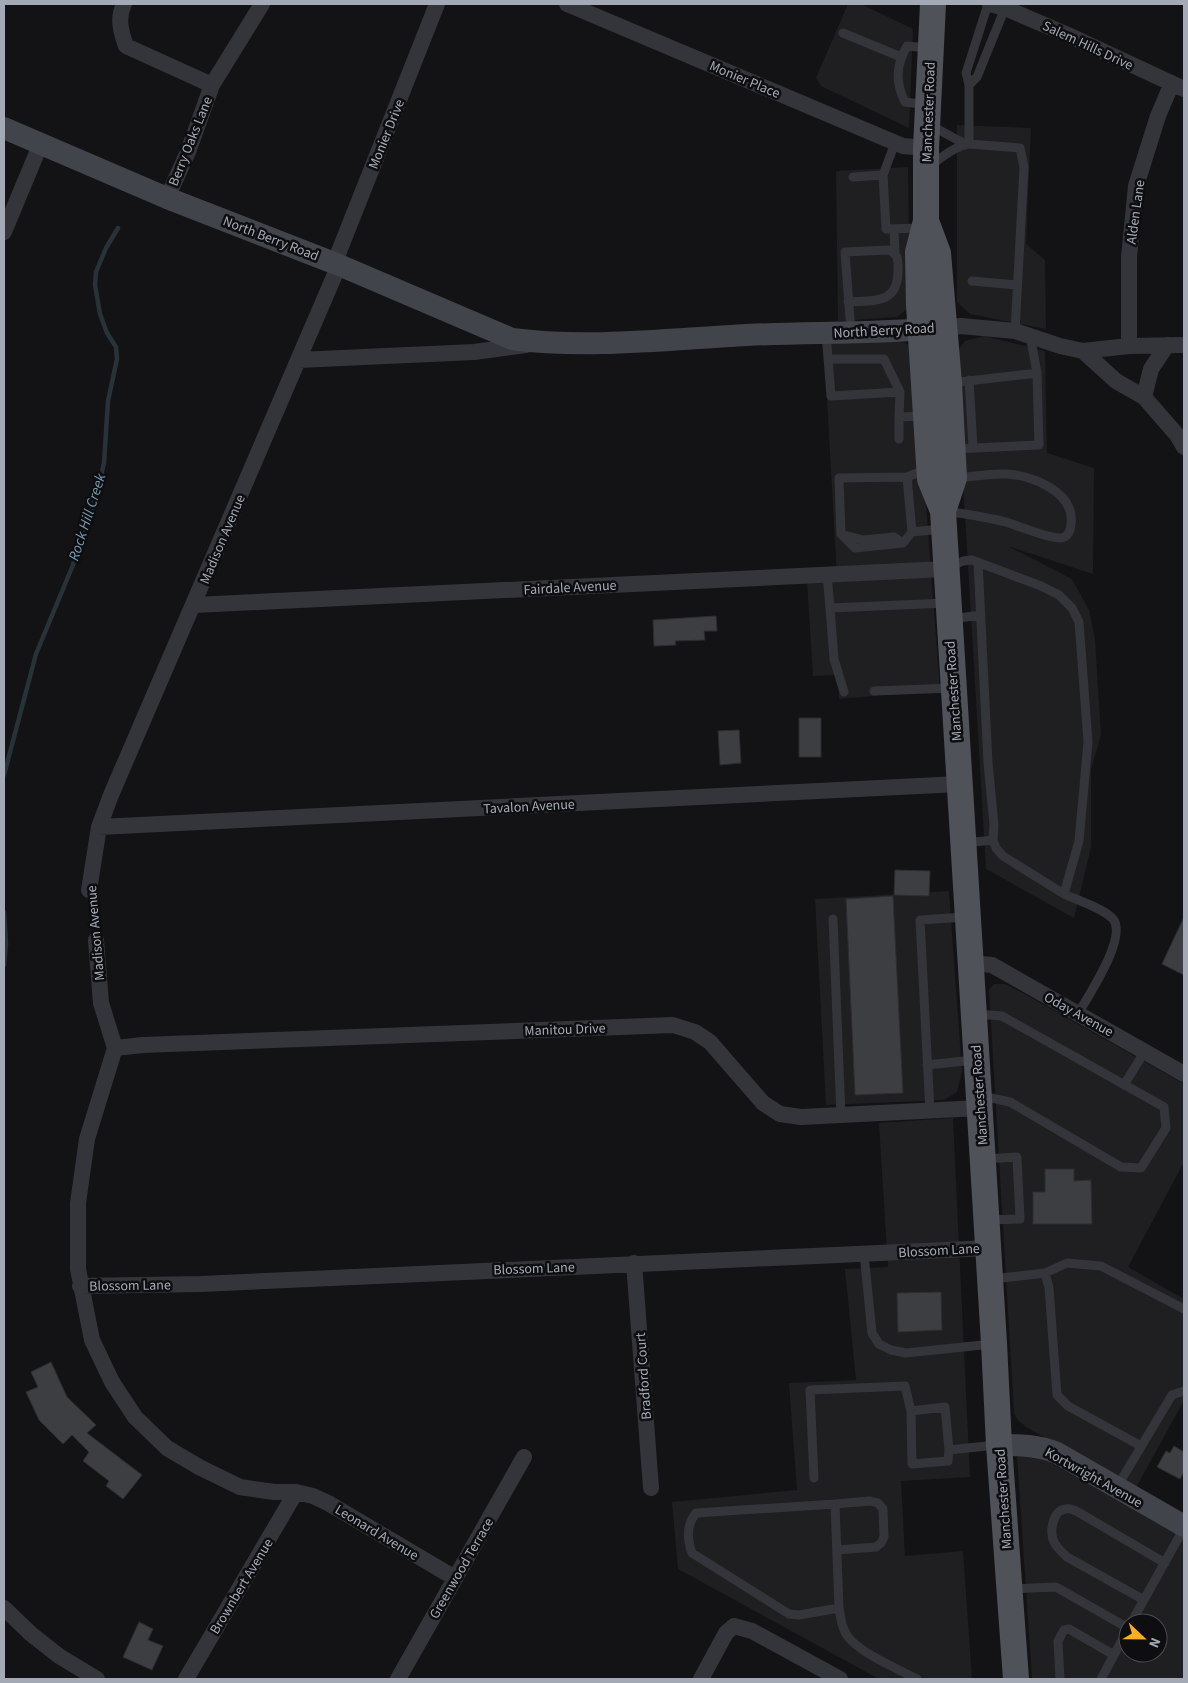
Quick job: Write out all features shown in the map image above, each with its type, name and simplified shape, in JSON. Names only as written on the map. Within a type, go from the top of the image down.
[{"type":"main road","name":"Manchester Road","points":[[933,4],[926,136],[926,225],[918,252],[905,261],[932,329],[959,381],[963,448],[943,520]]},
{"type":"main road","name":"North Berry Road","points":[[4,128],[167,198],[339,265],[512,339],[574,344],[762,334],[851,333],[932,329]]},
{"type":"main road","name":"Manchester Road","points":[[926,225],[938,253],[926,416],[918,473],[930,479],[943,520],[989,1248],[999,1445],[1016,1679]]},
{"type":"main road","name":"Kortwright Avenue","points":[[999,1445],[1020,1445],[1049,1450],[1184,1527]]},
{"type":"street","name":"Berry Oaks Lane","points":[[124,4],[120,28],[126,46],[212,85]]},
{"type":"street","name":"Berry Oaks Lane","points":[[167,198],[188,152],[212,85],[262,4]]},
{"type":"street","name":"Monier Drive","points":[[339,265],[338,254],[437,4]]},
{"type":"street","name":"Monier Place","points":[[567,4],[903,146],[926,136]]},
{"type":"street","name":"Salem Hills Drive","points":[[994,5],[1068,35],[1178,86]]},
{"type":"street","name":"Alden Lane","points":[[1129,346],[1129,257],[1136,186],[1158,116],[1178,86]]},
{"type":"street","points":[[4,232],[41,143]]},
{"type":"street","name":"Madison Avenue","points":[[89,890],[99,827],[339,265]]},
{"type":"street","name":"North Berry Road","points":[[932,329],[961,326],[1022,333],[1060,346],[1083,351],[1116,381],[1144,397],[1177,435],[1184,447]]},
{"type":"street","name":"North Berry Road","points":[[298,360],[474,352],[540,342]]},
{"type":"street","points":[[1144,397],[1151,369],[1167,345]]},
{"type":"street","points":[[1083,351],[1129,346],[1184,345]]},
{"type":"street","name":"Fairdale Avenue","points":[[194,605],[945,569]]},
{"type":"street","name":"Tavalon Avenue","points":[[99,827],[959,784]]},
{"type":"street","name":"Madison Avenue","points":[[96,940],[101,1003],[115,1048]]},
{"type":"street","name":"Oday Avenue","points":[[970,963],[992,965],[1184,1074]]},
{"type":"street","name":"Manitou Drive","points":[[115,1048],[143,1045],[673,1025],[696,1032],[710,1042],[763,1103],[780,1114],[801,1118],[930,1112],[980,1102]]},
{"type":"street","points":[[115,1048],[87,1139],[78,1203],[78,1269],[92,1340],[112,1382],[136,1417],[167,1448],[199,1467],[240,1487],[274,1492],[296,1492]]},
{"type":"street","name":"Blossom Lane","points":[[80,1286],[201,1284],[989,1248]]},
{"type":"street","name":"Bradford Court","points":[[634,1264],[651,1488]]},
{"type":"street","name":"Greenwood Terrace","points":[[398,1679],[524,1457]]},
{"type":"street","name":"Leonard Avenue","points":[[296,1492],[313,1496],[336,1507],[455,1578]]},
{"type":"street","name":"Brownbert Avenue","points":[[186,1679],[296,1492]]},
{"type":"street","points":[[4,1608],[30,1634],[59,1656],[97,1679]]},
{"type":"street","points":[[701,1679],[726,1633],[734,1626],[752,1631],[840,1679]]},
{"type":"lane","points":[[969,85],[978,77],[994,5]]},
{"type":"lane","points":[[967,144],[969,85],[966,73],[994,5]]},
{"type":"lane","points":[[843,34],[900,57]]},
{"type":"lane","points":[[930,48],[907,46],[898,64],[900,91],[926,136],[967,144],[1020,148],[1024,166],[1017,284],[1022,333],[1037,373],[1039,445],[963,448]]},
{"type":"lane","points":[[926,136],[967,144]]},
{"type":"lane","points":[[895,143],[883,175],[886,229],[926,225]]},
{"type":"lane","points":[[853,177],[883,175]]},
{"type":"lane","points":[[848,302],[882,299],[889,296],[896,289],[905,261],[894,229]]},
{"type":"lane","points":[[851,333],[845,252],[890,250],[905,261]]},
{"type":"lane","points":[[972,281],[1017,284]]},
{"type":"lane","points":[[826,333],[831,396],[900,392]]},
{"type":"lane","points":[[828,359],[863,362],[884,358],[900,392],[899,438]]},
{"type":"lane","points":[[959,381],[1037,373]]},
{"type":"lane","points":[[870,384],[873,394]]},
{"type":"lane","points":[[899,417],[926,416]]},
{"type":"lane","points":[[912,532],[918,473],[839,478],[841,534],[863,540],[894,537],[903,543],[912,532],[943,520],[974,515],[1053,537],[1063,538],[1068,534],[1072,518],[1065,499],[1047,486],[1006,474],[954,478]]},
{"type":"lane","points":[[945,569],[972,560],[1042,586],[1059,595],[1072,608],[1079,622],[1088,742],[1079,840],[1064,894]]},
{"type":"lane","points":[[978,562],[994,825],[993,840],[996,848],[1003,856],[1064,894],[1109,916],[1117,928],[1115,943],[1106,964],[1078,1014]]},
{"type":"lane","points":[[828,574],[834,659],[844,692]]},
{"type":"lane","points":[[830,608],[948,611],[980,615]]},
{"type":"lane","points":[[874,691],[953,688]]},
{"type":"lane","points":[[963,843],[993,840]]},
{"type":"lane","points":[[930,1112],[920,920],[968,917]]},
{"type":"lane","points":[[833,919],[841,1116]]},
{"type":"lane","points":[[974,1014],[1002,1016],[1164,1107],[1166,1128],[1141,1168],[1121,1167],[1010,1102],[980,1102]]},
{"type":"lane","points":[[1124,1085],[1145,1051]]},
{"type":"lane","points":[[928,1065],[976,1060]]},
{"type":"lane","points":[[983,1159],[1017,1157],[1020,1219],[986,1220]]},
{"type":"lane","points":[[864,1254],[872,1333],[879,1344],[891,1350],[906,1353],[994,1344]]},
{"type":"lane","points":[[990,1279],[1045,1273],[1068,1263],[1100,1266],[1184,1309]]},
{"type":"lane","points":[[1045,1273],[1049,1288],[1057,1395],[1068,1406],[1141,1446]]},
{"type":"lane","points":[[814,1478],[810,1390],[905,1386],[911,1410],[912,1464],[948,1461],[949,1450],[945,1407],[911,1410]]},
{"type":"lane","points":[[1116,1488],[1172,1395],[1184,1391]]},
{"type":"lane","points":[[949,1450],[999,1445]]},
{"type":"lane","points":[[837,1550],[876,1547],[881,1543],[884,1537],[883,1509],[878,1503],[696,1513],[688,1528],[688,1543],[692,1553],[789,1614],[799,1615],[839,1608]]},
{"type":"lane","points":[[836,1504],[841,1624],[849,1638],[864,1651],[917,1679]]},
{"type":"lane","points":[[1144,1600],[1068,1556],[1058,1548],[1053,1540],[1052,1526],[1055,1516],[1060,1510],[1068,1508],[1078,1512],[1165,1563]]},
{"type":"lane","points":[[1137,1613],[1184,1527]]},
{"type":"lane","points":[[1010,1589],[1056,1587],[1118,1623]]},
{"type":"lane","points":[[1060,1679],[1058,1640],[1064,1630],[1069,1629],[1114,1655]]},
{"type":"lane","points":[[1101,1679],[1118,1648]]},
{"type":"path","name":"Madison Avenue","points":[[89,890],[96,940]]},
{"type":"shaded area","points":[[848,4],[861,4],[913,29],[909,128],[821,86],[816,78]]},
{"type":"shaded area","points":[[957,125],[1031,128],[1026,244],[1045,260],[1046,329],[970,314],[957,302]]},
{"type":"shaded area","points":[[908,167],[910,300],[906,310],[897,317],[838,321],[836,171]]},
{"type":"shaded area","points":[[984,336],[1045,351],[1047,453],[1094,468],[1093,574],[1008,546],[1072,579],[1089,610],[1095,639],[1101,735],[1091,770],[1091,847],[1074,918],[986,869],[954,355],[965,341]]},
{"type":"shaded area","points":[[897,340],[910,345],[915,357],[940,690],[839,699],[838,675],[813,676],[807,581],[837,577],[824,344]]},
{"type":"shaded area","points":[[949,891],[962,1072],[957,1092],[944,1100],[826,1105],[815,899]]},
{"type":"shaded area","points":[[994,984],[1005,984],[1023,993],[1184,1084],[1184,1162],[1128,1267],[1184,1299],[1184,1403],[1136,1488],[1026,1427],[1018,1420],[1014,1413],[989,990]]},
{"type":"shaded area","points":[[953,1118],[970,1477],[901,1481],[905,1556],[963,1551],[972,1679],[879,1679],[678,1569],[672,1502],[797,1490],[789,1383],[856,1380],[845,1269],[888,1267],[879,1123]]},
{"type":"shaded area","points":[[1028,1450],[1184,1537],[1184,1679],[1032,1679],[1017,1455]]},
{"type":"building","points":[[716,616],[717,631],[704,631],[705,640],[675,641],[676,645],[654,646],[653,620]]},
{"type":"building","points":[[799,718],[821,718],[821,757],[799,757]]},
{"type":"building","points":[[739,730],[741,763],[720,765],[718,731]]},
{"type":"building","points":[[895,870],[930,871],[929,896],[894,895]]},
{"type":"building","points":[[893,896],[903,1093],[855,1095],[846,899]]},
{"type":"building","points":[[1184,917],[1184,975],[1162,964]]},
{"type":"building","points":[[1045,1169],[1074,1169],[1074,1181],[1091,1180],[1092,1224],[1033,1224],[1033,1192],[1045,1192]]},
{"type":"building","points":[[941,1292],[942,1330],[898,1332],[897,1293]]},
{"type":"building","points":[[51,1362],[67,1397],[96,1425],[87,1433],[142,1475],[123,1499],[106,1486],[109,1481],[83,1461],[89,1452],[72,1435],[63,1444],[39,1420],[26,1392],[38,1387],[31,1372]]},
{"type":"building","points":[[1174,1446],[1184,1452],[1184,1472],[1180,1479],[1157,1467],[1166,1451],[1170,1453]]},
{"type":"building","points":[[139,1622],[153,1629],[148,1640],[163,1646],[152,1670],[123,1657]]},
{"type":"waterway","name":"Rock Hill Creek","points":[[4,775],[36,654],[73,565],[79,541],[97,493],[104,463],[108,401],[117,359],[116,347],[107,333],[100,314],[95,285],[96,272],[106,248],[118,228]]},
{"type":"waterway","name":"Rock Hill Creek","points":[[4,912],[6,944],[4,965]]}]
